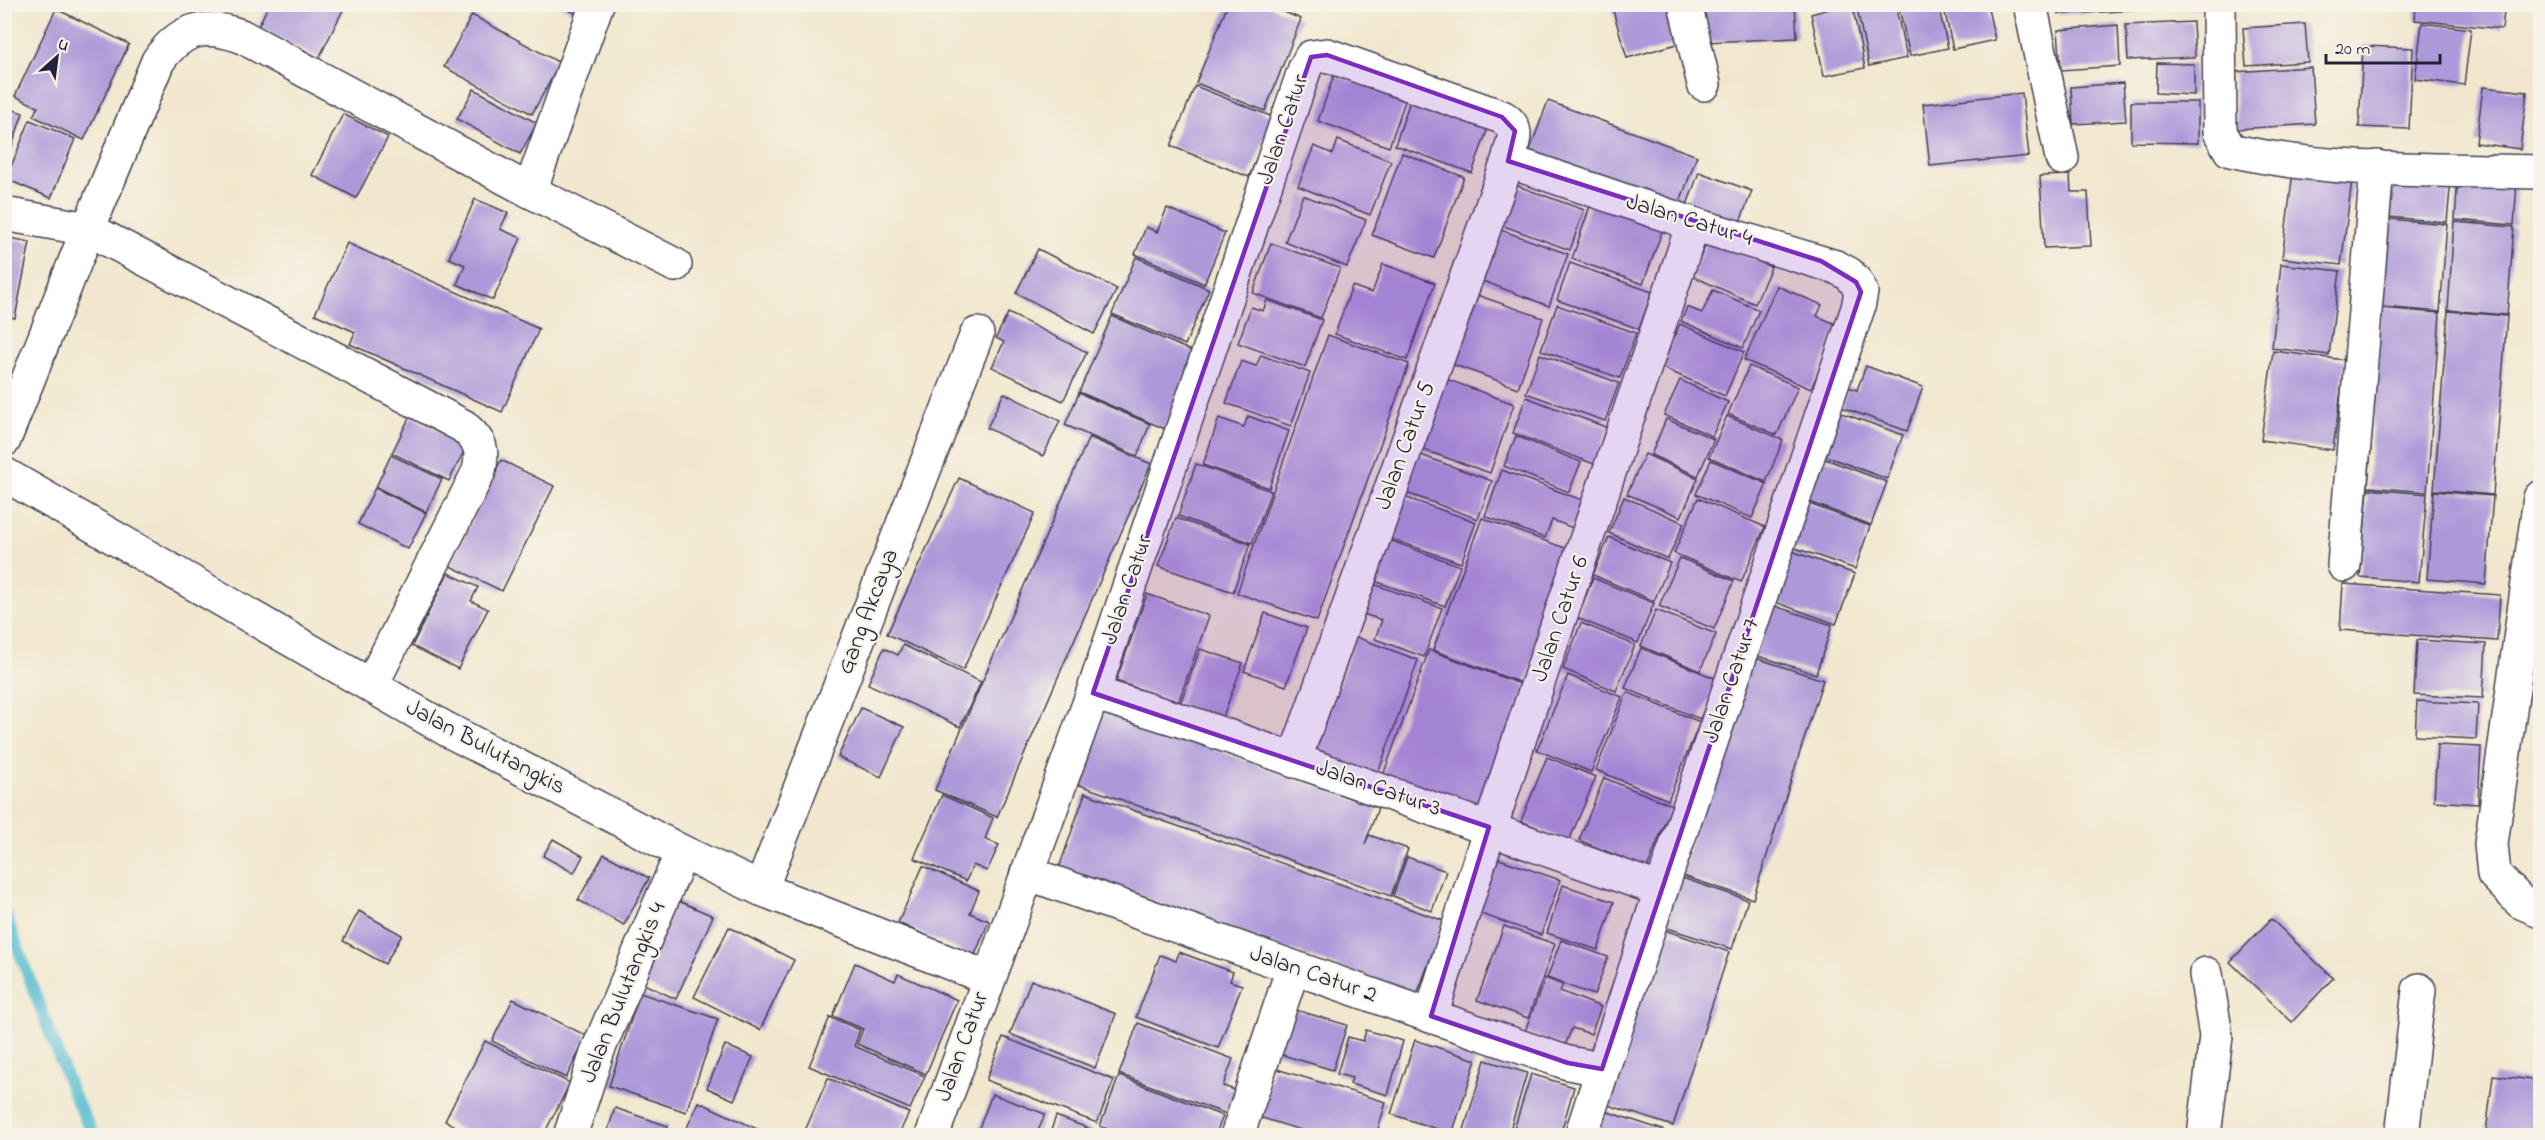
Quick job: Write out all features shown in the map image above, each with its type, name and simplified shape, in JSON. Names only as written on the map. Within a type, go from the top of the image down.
[{"type":"street","points":[[530,191],[597,4]]},
{"type":"street","points":[[1685,4],[1704,84]]},
{"type":"street","points":[[2030,4],[2062,158]]},
{"type":"street","points":[[2219,4],[2220,132],[2230,150],[2282,160],[2377,167],[2541,172]]},
{"type":"street","points":[[4,440],[158,61],[168,46],[183,35],[201,28],[221,29],[241,36],[530,191],[675,265]]},
{"type":"street","name":"Jalan Catur 4","points":[[1327,55],[1502,117],[1514,126],[1511,146],[1693,224],[1836,267],[1849,274],[1861,292]]},
{"type":"street","name":"Jalan Catur","points":[[932,1136],[1093,693],[1305,68],[1311,57],[1327,55]]},
{"type":"street","name":"Jalan Catur 5","points":[[1294,760],[1511,146]]},
{"type":"street","points":[[2344,565],[2377,167]]},
{"type":"street","points":[[4,214],[88,230],[463,426],[478,439],[482,456],[479,471],[371,686]]},
{"type":"street","name":"Jalan Catur 6","points":[[1431,1016],[1489,827],[1693,224]]},
{"type":"street","name":"Jalan Catur 7","points":[[1581,1136],[1661,890],[1854,319],[1861,292]]},
{"type":"street","name":"Gang Akcaya","points":[[761,889],[977,334]]},
{"type":"street","name":"Jalan Bulutangkis","points":[[4,474],[446,729],[682,852],[761,889],[988,978]]},
{"type":"street","points":[[2540,507],[2491,844],[2494,874],[2521,902],[2541,910]]},
{"type":"street","name":"Jalan Catur 3","points":[[1093,693],[1199,726],[1489,827],[1661,890]]},
{"type":"street","name":"Jalan Bulutangkis 4","points":[[570,1136],[598,1050],[682,852]]},
{"type":"street","name":"Jalan Catur 2","points":[[1027,873],[1431,1016],[1569,1063],[1602,1069]]},
{"type":"street","points":[[1237,1136],[1293,968]]},
{"type":"street","points":[[2204,1136],[2216,1036],[2206,974]]},
{"type":"street","points":[[2402,1136],[2419,990]]},
{"type":"highlighted area","points":[[1327,55],[1502,117],[1515,131],[1508,161],[1821,261],[1856,282],[1861,292],[1858,308],[1602,1069],[1568,1063],[1431,1016],[1489,827],[1093,693],[1311,57]]},
{"type":"building","points":[[269,4],[346,4],[319,58],[258,27]]},
{"type":"building","points":[[556,4],[581,4],[577,14]]},
{"type":"building","points":[[1228,4],[1265,4],[1301,19],[1265,111],[1196,83]]},
{"type":"building","points":[[1611,4],[1673,4],[1684,42],[1627,58]]},
{"type":"building","points":[[1703,4],[1795,4],[1797,38],[1705,42]]},
{"type":"building","points":[[1832,4],[1852,4],[1865,68],[1824,76],[1811,14],[1833,8]]},
{"type":"building","points":[[1856,4],[1895,4],[1907,58],[1869,66]]},
{"type":"building","points":[[1898,4],[1938,4],[1948,48],[1910,56]]},
{"type":"building","points":[[1943,4],[1987,4],[1995,40],[1953,49]]},
{"type":"building","points":[[2058,4],[2121,4],[2122,11],[2059,14]]},
{"type":"building","points":[[2123,4],[2203,4],[2203,8],[2124,10]]},
{"type":"building","points":[[2416,4],[2505,4],[2502,29],[2415,20]]},
{"type":"building","points":[[56,9],[129,44],[84,140],[33,116],[38,107],[15,96]]},
{"type":"building","points":[[472,15],[560,63],[532,114],[444,67]]},
{"type":"building","points":[[2193,22],[2195,57],[2128,60],[2126,25]]},
{"type":"building","points":[[2422,23],[2471,29],[2464,85],[2415,79]]},
{"type":"building","points":[[2305,24],[2308,62],[2246,66],[2243,28]]},
{"type":"building","points":[[2118,25],[2120,66],[2061,70],[2058,30]]},
{"type":"building","points":[[2363,46],[2413,48],[2409,129],[2359,127]]},
{"type":"building","points":[[2157,63],[2194,64],[2194,95],[2156,93]]},
{"type":"building","points":[[2311,67],[2315,124],[2237,129],[2234,72]]},
{"type":"building","points":[[1334,75],[1405,101],[1389,147],[1318,121]]},
{"type":"building","points":[[2123,83],[2126,121],[2073,124],[2071,87]]},
{"type":"building","points":[[1195,86],[1273,117],[1249,177],[1171,146]]},
{"type":"building","points":[[2483,87],[2527,92],[2520,149],[2476,143]]},
{"type":"building","points":[[474,89],[537,123],[520,154],[457,119]]},
{"type":"building","points":[[2022,93],[2029,156],[1930,166],[1923,104]]},
{"type":"building","points":[[1412,95],[1490,122],[1472,173],[1395,145]]},
{"type":"building","points":[[1548,101],[1697,156],[1677,210],[1528,155]]},
{"type":"building","points":[[2131,102],[2198,102],[2198,143],[2131,142]]},
{"type":"building","points":[[4,107],[23,113],[5,167],[4,167]]},
{"type":"building","points":[[343,114],[388,137],[356,198],[312,175]]},
{"type":"building","points":[[30,120],[75,139],[51,198],[6,179]]},
{"type":"building","points":[[1338,140],[1391,161],[1370,215],[1298,186],[1314,146],[1333,154]]},
{"type":"building","points":[[1402,153],[1464,177],[1434,258],[1372,235]]},
{"type":"building","points":[[1699,172],[1752,191],[1738,227],[1686,208]]},
{"type":"building","points":[[2293,172],[2352,180],[2341,265],[2282,258]]},
{"type":"building","points":[[2391,174],[2451,179],[2447,222],[2388,217]]},
{"type":"building","points":[[2070,175],[2071,192],[2088,192],[2091,246],[2044,248],[2040,176]]},
{"type":"building","points":[[2458,177],[2517,182],[2514,225],[2455,220]]},
{"type":"building","points":[[1515,185],[1584,210],[1570,250],[1501,225]]},
{"type":"building","points":[[1303,195],[1366,220],[1347,267],[1285,242]]},
{"type":"building","points":[[475,199],[508,213],[500,229],[521,238],[493,300],[457,284],[465,265],[449,258]]},
{"type":"building","points":[[1592,200],[1664,226],[1643,284],[1572,259]]},
{"type":"building","points":[[1167,208],[1225,233],[1204,284],[1135,254],[1146,227],[1157,232]]},
{"type":"building","points":[[2388,219],[2447,224],[2440,312],[2381,307]]},
{"type":"building","points":[[2454,222],[2514,227],[2507,315],[2448,310]]},
{"type":"building","points":[[1501,230],[1568,254],[1549,306],[1483,281]]},
{"type":"building","points":[[5,237],[30,242],[15,318],[5,316]]},
{"type":"building","points":[[1708,240],[1771,267],[1755,304],[1692,276]]},
{"type":"building","points":[[347,243],[539,329],[502,412],[350,344],[355,332],[315,314]]},
{"type":"building","points":[[1271,243],[1340,268],[1321,318],[1253,293]]},
{"type":"building","points":[[1038,249],[1117,289],[1094,334],[1016,293]]},
{"type":"building","points":[[1136,257],[1209,289],[1185,345],[1112,314]]},
{"type":"building","points":[[1570,263],[1652,292],[1639,329],[1557,300]]},
{"type":"building","points":[[1383,264],[1435,283],[1407,360],[1335,334],[1352,286],[1372,293]]},
{"type":"building","points":[[2281,264],[2340,271],[2329,355],[2272,348]]},
{"type":"building","points":[[1777,286],[1822,305],[1817,316],[1838,325],[1811,389],[1744,360]]},
{"type":"building","points":[[1713,290],[1759,310],[1743,348],[1681,321],[1687,307],[1702,313]]},
{"type":"building","points":[[1474,294],[1543,318],[1518,388],[1449,363]]},
{"type":"building","points":[[1267,300],[1322,320],[1305,367],[1238,343],[1251,307],[1263,311]]},
{"type":"building","points":[[1557,305],[1636,333],[1620,378],[1541,350]]},
{"type":"building","points":[[2381,308],[2440,313],[2427,492],[2368,487]]},
{"type":"building","points":[[2448,311],[2507,316],[2493,495],[2434,490]]},
{"type":"building","points":[[1008,313],[1087,352],[1063,401],[992,367],[1004,342],[996,338]]},
{"type":"building","points":[[1112,316],[1198,354],[1165,429],[1079,392]]},
{"type":"building","points":[[1680,324],[1744,352],[1725,396],[1661,367]]},
{"type":"building","points":[[1328,335],[1409,364],[1317,621],[1237,593]]},
{"type":"building","points":[[2273,351],[2345,360],[2333,450],[2261,440]]},
{"type":"building","points":[[1540,354],[1619,383],[1605,421],[1526,393]]},
{"type":"building","points":[[1261,355],[1310,373],[1291,426],[1226,403],[1241,361],[1256,366]]},
{"type":"building","points":[[1749,366],[1798,387],[1777,435],[1728,414]]},
{"type":"building","points":[[1866,366],[1923,387],[1907,431],[1841,407],[1848,387],[1857,390]]},
{"type":"building","points":[[1446,379],[1514,404],[1490,473],[1421,449]]},
{"type":"building","points":[[1680,380],[1728,402],[1712,436],[1664,415]]},
{"type":"building","points":[[1004,393],[1060,421],[1043,456],[987,428]]},
{"type":"building","points":[[1079,393],[1150,424],[1137,456],[1065,425]]},
{"type":"building","points":[[1526,397],[1608,428],[1594,464],[1513,433]]},
{"type":"building","points":[[1836,411],[1903,435],[1887,479],[1820,454]]},
{"type":"building","points":[[410,416],[467,445],[449,481],[392,453]]},
{"type":"building","points":[[1248,416],[1289,431],[1269,488],[1203,465],[1219,418],[1244,427]]},
{"type":"building","points":[[1727,416],[1783,440],[1766,482],[1709,457]]},
{"type":"building","points":[[1666,419],[1714,439],[1698,476],[1651,455]]},
{"type":"building","points":[[1516,436],[1581,462],[1569,492],[1504,466]]},
{"type":"building","points":[[1089,437],[1151,464],[997,817],[935,790]]},
{"type":"building","points":[[1418,454],[1492,481],[1478,519],[1404,492]]},
{"type":"building","points":[[1645,454],[1698,478],[1681,517],[1627,494]]},
{"type":"building","points":[[391,455],[442,479],[426,512],[376,487]]},
{"type":"building","points":[[1820,457],[1887,482],[1871,525],[1804,500]]},
{"type":"building","points":[[501,460],[554,486],[502,591],[450,566]]},
{"type":"building","points":[[1711,460],[1767,484],[1752,518],[1696,494]]},
{"type":"building","points":[[1196,464],[1271,491],[1252,543],[1178,516]]},
{"type":"building","points":[[1502,470],[1582,500],[1573,528],[1552,520],[1545,538],[1485,516]]},
{"type":"building","points":[[959,478],[1035,513],[963,670],[887,634]]},
{"type":"building","points":[[375,488],[426,513],[408,549],[358,524]]},
{"type":"building","points":[[2368,489],[2427,494],[2419,582],[2360,577]]},
{"type":"building","points":[[2434,491],[2493,496],[2486,584],[2427,579]]},
{"type":"building","points":[[1404,497],[1476,522],[1461,563],[1389,538]]},
{"type":"building","points":[[1624,497],[1684,523],[1668,559],[1609,533]]},
{"type":"building","points":[[1698,498],[1765,527],[1741,582],[1674,553]]},
{"type":"building","points":[[1804,502],[1870,526],[1855,569],[1787,545]]},
{"type":"building","points":[[1176,518],[1250,544],[1233,592],[1158,566]]},
{"type":"building","points":[[1482,518],[1573,551],[1524,684],[1433,650]]},
{"type":"building","points":[[1609,537],[1670,563],[1654,601],[1593,575]]},
{"type":"building","points":[[1389,540],[1460,566],[1445,606],[1374,581]]},
{"type":"building","points":[[1786,549],[1855,574],[1836,624],[1767,599]]},
{"type":"building","points":[[1680,558],[1734,581],[1714,629],[1659,606]]},
{"type":"building","points":[[448,573],[478,587],[471,601],[488,609],[458,669],[412,646]]},
{"type":"building","points":[[1593,578],[1654,603],[1638,643],[1577,618]]},
{"type":"building","points":[[1373,584],[1442,608],[1424,657],[1375,639],[1382,620],[1363,614]]},
{"type":"building","points":[[2343,584],[2500,595],[2497,641],[2340,630]]},
{"type":"building","points":[[1147,594],[1209,616],[1178,703],[1116,681]]},
{"type":"building","points":[[1769,604],[1832,625],[1816,674],[1752,654]]},
{"type":"building","points":[[1656,610],[1716,634],[1700,671],[1641,646]]},
{"type":"building","points":[[1265,613],[1307,628],[1286,686],[1244,671]]},
{"type":"building","points":[[1581,623],[1635,645],[1616,691],[1563,669]]},
{"type":"building","points":[[1356,637],[1418,660],[1377,776],[1315,753]]},
{"type":"building","points":[[2417,640],[2486,644],[2483,698],[2414,695]]},
{"type":"building","points":[[903,645],[981,682],[960,727],[868,684],[884,648],[898,655]]},
{"type":"building","points":[[1641,648],[1717,679],[1700,719],[1625,688]]},
{"type":"building","points":[[1200,649],[1243,663],[1222,719],[1180,704]]},
{"type":"building","points":[[1429,650],[1526,686],[1478,814],[1382,778]]},
{"type":"building","points":[[1750,656],[1823,680],[1753,899],[1680,875]]},
{"type":"building","points":[[1568,675],[1622,697],[1591,772],[1537,750]]},
{"type":"building","points":[[1627,692],[1700,722],[1668,800],[1596,770]]},
{"type":"building","points":[[2417,701],[2478,704],[2476,739],[2415,736]]},
{"type":"building","points":[[861,708],[904,727],[881,777],[838,757]]},
{"type":"building","points":[[1103,709],[1378,808],[1365,844],[1369,835],[1408,849],[1391,896],[1077,784]]},
{"type":"building","points":[[2437,745],[2481,747],[2478,804],[2434,801]]},
{"type":"building","points":[[1547,757],[1596,777],[1569,841],[1521,821]]},
{"type":"building","points":[[1604,778],[1672,805],[1647,868],[1579,840]]},
{"type":"building","points":[[1085,793],[1444,921],[1417,995],[1059,868]]},
{"type":"building","points":[[942,795],[993,818],[985,839],[999,845],[987,871],[973,865],[966,881],[914,858]]},
{"type":"building","points":[[553,839],[583,856],[574,873],[543,856]]},
{"type":"building","points":[[604,854],[649,878],[624,925],[578,900]]},
{"type":"building","points":[[1491,856],[1560,880],[1541,935],[1473,911]]},
{"type":"building","points":[[1407,857],[1446,871],[1432,911],[1393,896]]},
{"type":"building","points":[[923,866],[979,891],[970,913],[989,921],[974,957],[898,923]]},
{"type":"building","points":[[1679,877],[1748,900],[1732,949],[1664,927]]},
{"type":"building","points":[[1563,885],[1614,902],[1598,950],[1547,933]]},
{"type":"building","points":[[672,898],[713,916],[676,999],[635,980]]},
{"type":"building","points":[[359,911],[402,935],[385,964],[343,941]]},
{"type":"building","points":[[2271,919],[2333,978],[2292,1022],[2230,962]]},
{"type":"building","points":[[1504,926],[1555,944],[1528,1018],[1477,1000]]},
{"type":"building","points":[[729,927],[794,960],[760,1030],[694,997]]},
{"type":"building","points":[[1662,929],[1729,952],[1673,1126],[1605,1104]]},
{"type":"building","points":[[1561,940],[1608,957],[1594,995],[1547,978]]},
{"type":"building","points":[[1179,952],[1233,972],[1230,981],[1242,985],[1218,1048],[1136,1017],[1160,955],[1176,961]]},
{"type":"building","points":[[855,963],[895,981],[898,974],[957,1000],[926,1074],[857,1044],[863,1029],[833,1016]]},
{"type":"building","points":[[1545,978],[1563,985],[1560,991],[1601,1007],[1591,1034],[1572,1028],[1565,1046],[1525,1031]]},
{"type":"building","points":[[1031,980],[1116,1014],[1095,1068],[1010,1034]]},
{"type":"building","points":[[640,993],[718,1019],[686,1112],[609,1086]]},
{"type":"building","points":[[513,999],[587,1036],[566,1078],[492,1041]]},
{"type":"building","points":[[1289,1008],[1347,1025],[1333,1070],[1276,1053]]},
{"type":"building","points":[[830,1017],[860,1030],[854,1046],[925,1076],[910,1109],[809,1066]]},
{"type":"building","points":[[1138,1023],[1233,1059],[1223,1086],[1235,1090],[1226,1114],[1119,1074]]},
{"type":"building","points":[[1366,1030],[1403,1041],[1388,1095],[1350,1084],[1352,1078],[1337,1074],[1348,1037],[1363,1041]]},
{"type":"building","points":[[1003,1037],[1114,1080],[1097,1123],[986,1080]]},
{"type":"building","points":[[1415,1040],[1476,1060],[1452,1134],[1391,1114]]},
{"type":"building","points":[[485,1041],[570,1083],[543,1136],[475,1136],[445,1121]]},
{"type":"building","points":[[725,1045],[753,1057],[734,1100],[707,1088]]},
{"type":"building","points":[[1485,1060],[1527,1073],[1508,1136],[1471,1136],[1463,1133]]},
{"type":"building","points":[[1273,1068],[1386,1102],[1376,1136],[1320,1136],[1259,1117]]},
{"type":"building","points":[[1531,1074],[1574,1087],[1560,1136],[1512,1136]]},
{"type":"building","points":[[2493,1075],[2540,1081],[2540,1136],[2486,1133]]},
{"type":"building","points":[[1119,1076],[1223,1116],[1215,1136],[1125,1136],[1100,1126]]},
{"type":"building","points":[[828,1078],[909,1113],[898,1136],[811,1136],[804,1133]]},
{"type":"building","points":[[992,1094],[1045,1114],[1036,1136],[976,1136]]},
{"type":"building","points":[[699,1102],[772,1136],[683,1136]]},
{"type":"building","points":[[615,1108],[668,1126],[664,1136],[606,1136]]},
{"type":"building","points":[[1605,1111],[1663,1130],[1661,1136],[1597,1136]]},
{"type":"building","points":[[1056,1116],[1093,1130],[1092,1136],[1049,1136]]},
{"type":"waterway","points":[[4,911],[73,1094],[94,1136]]}]
